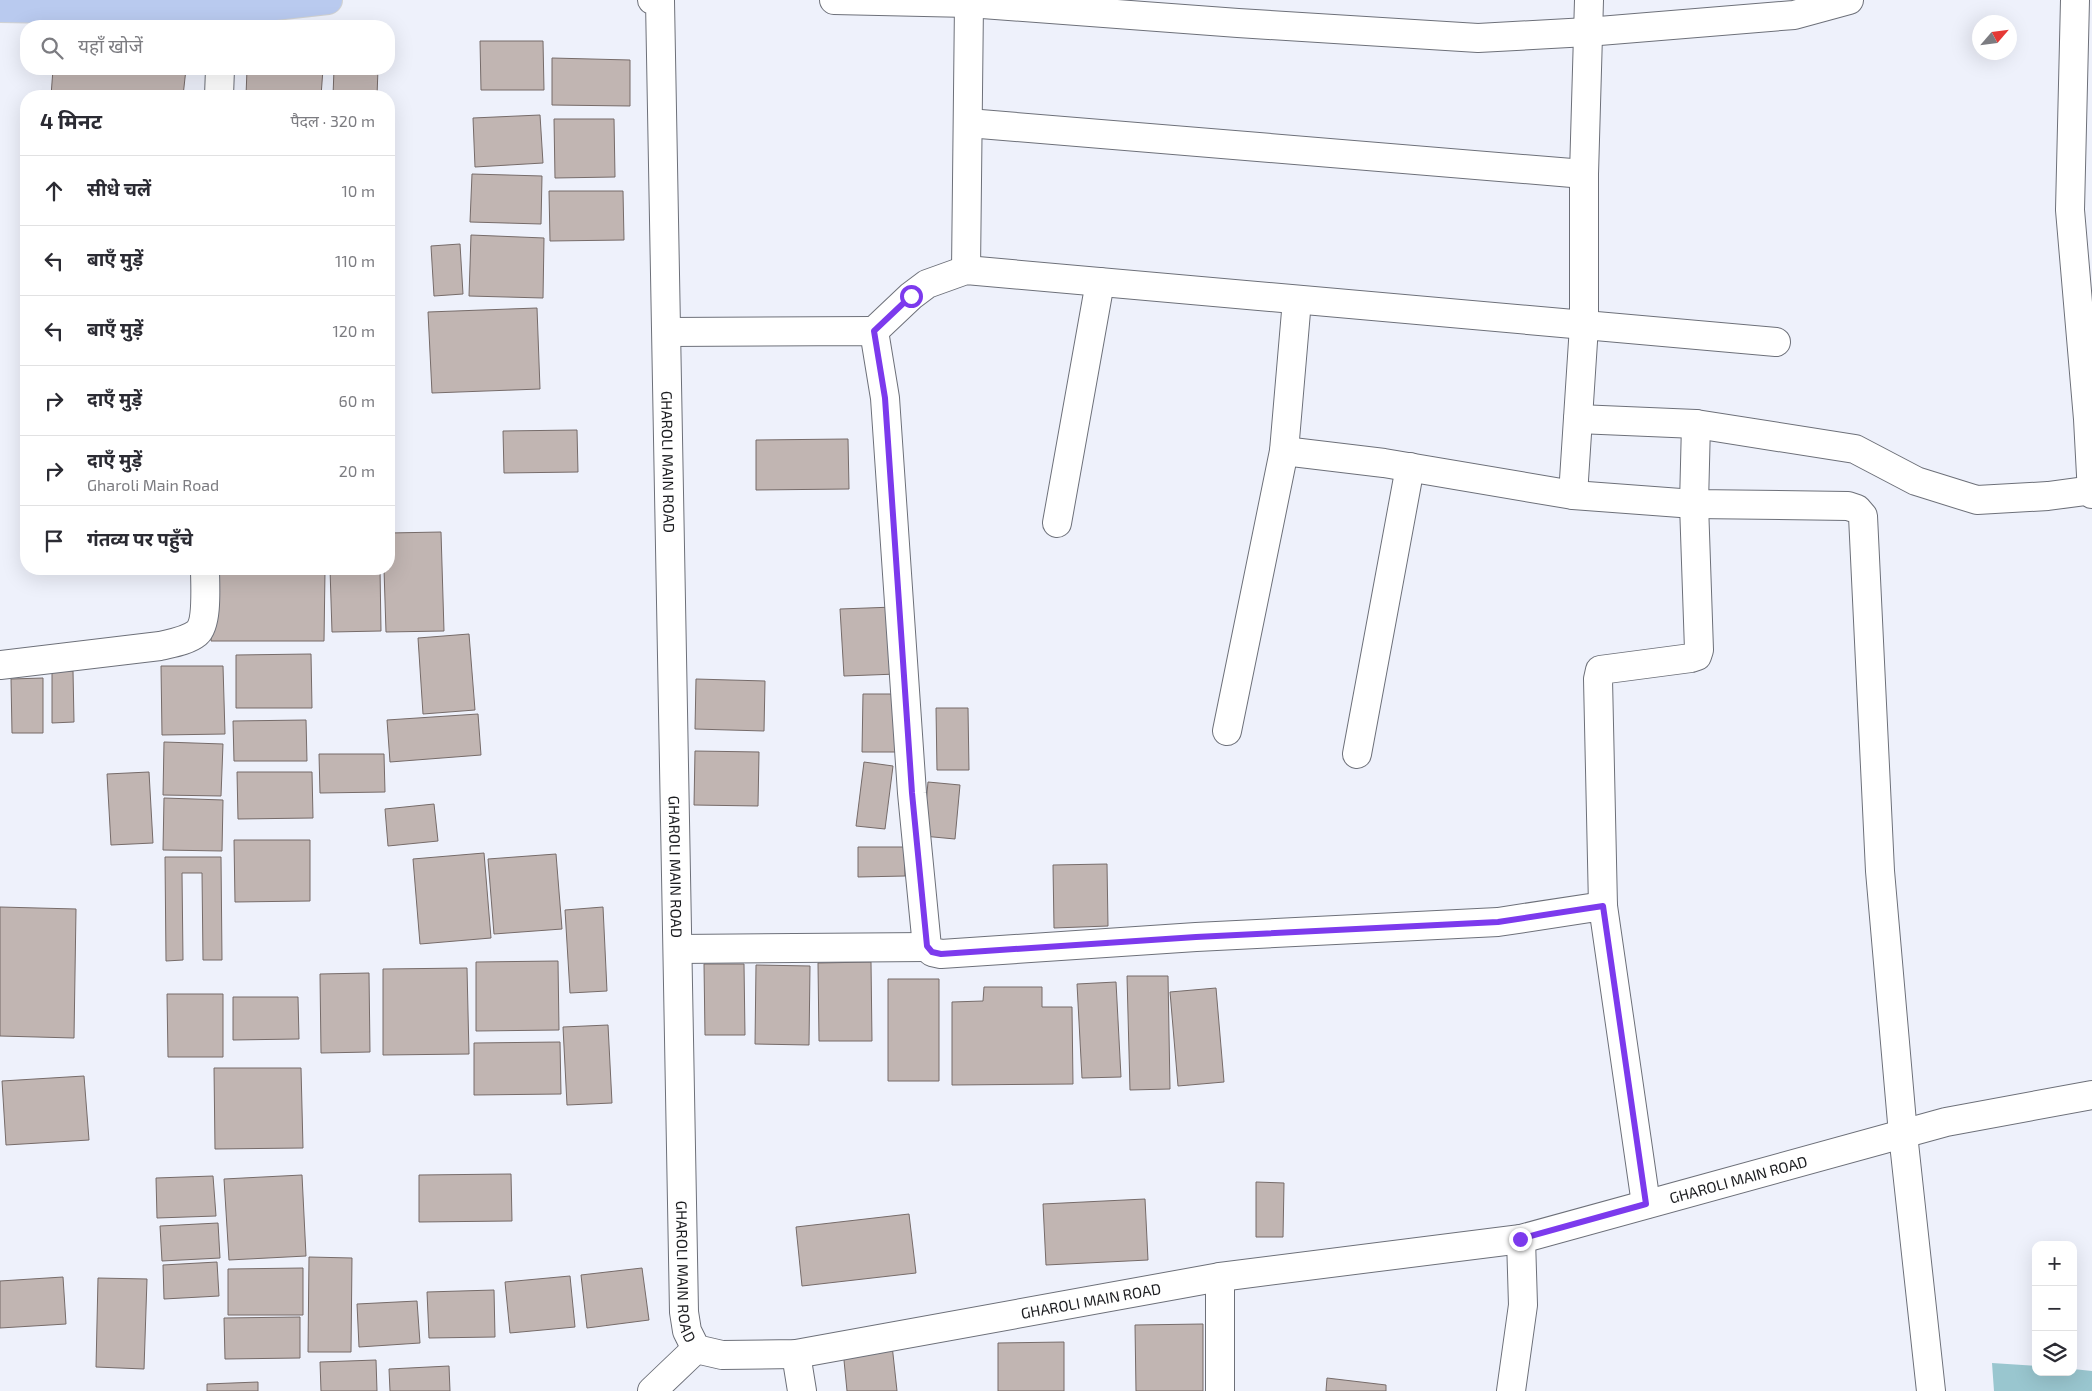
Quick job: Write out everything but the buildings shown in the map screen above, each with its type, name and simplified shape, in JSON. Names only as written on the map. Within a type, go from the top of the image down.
[{"type":"main road","points":[[0,8],[221,19],[328,0]]},
{"type":"street","name":"GHAROLI MAIN ROAD","points":[[663,0],[684,1312],[687,1331],[696,1349],[722,1355],[796,1354],[1220,1277],[1520,1239],[1946,1122],[2092,1094]]},
{"type":"street","points":[[834,0],[968,3],[1478,38],[1587,32],[1794,14],[1849,0]]},
{"type":"street","points":[[1573,495],[1584,326],[1584,174],[1589,0]]},
{"type":"street","points":[[2075,0],[2070,210],[2088,419],[2092,494]]},
{"type":"street","points":[[966,270],[968,3]]},
{"type":"street","points":[[219,90],[220,75]]},
{"type":"street","points":[[968,123],[1584,174]]},
{"type":"street","points":[[667,332],[874,331],[911,296],[927,284],[966,270],[1776,342]]},
{"type":"street","points":[[1057,523],[1100,282]]},
{"type":"street","points":[[1227,731],[1284,451],[1297,300]]},
{"type":"street","points":[[874,331],[885,398],[912,793],[927,946],[932,952],[941,954],[1196,937],[1498,922],[1603,906]]},
{"type":"street","points":[[1578,419],[1696,424],[1855,449],[1916,481],[1977,500],[2048,496],[2092,490]]},
{"type":"street","points":[[1646,1204],[1603,906],[1598,679],[1600,670],[1608,667],[1646,664],[1697,656],[1699,650],[1694,504],[1696,424]]},
{"type":"street","points":[[1284,451],[1410,467],[1573,495],[1694,504],[1848,506],[1856,509],[1863,516],[1880,871],[1902,1134],[1931,1391]]},
{"type":"street","points":[[1357,754],[1410,467]]},
{"type":"street","points":[[0,664],[160,646],[181,641],[197,632],[204,619],[205,575]]},
{"type":"street","points":[[678,949],[927,946]]},
{"type":"street","points":[[1511,1391],[1523,1305],[1520,1239]]},
{"type":"street","points":[[1220,1277],[1220,1391]]},
{"type":"street","points":[[652,1391],[696,1349]]},
{"type":"street","points":[[796,1354],[802,1391]]},
{"type":"water","points":[[1992,1363],[2032,1366],[2032,1376],[2077,1376],[2077,1369],[2092,1371],[2092,1391],[1994,1391]]},
{"type":"route","points":[[911,296],[874,331],[885,398],[912,793],[927,946],[932,952],[941,954],[1196,937],[1498,922],[1603,906],[1646,1204],[1520,1239]]}]
